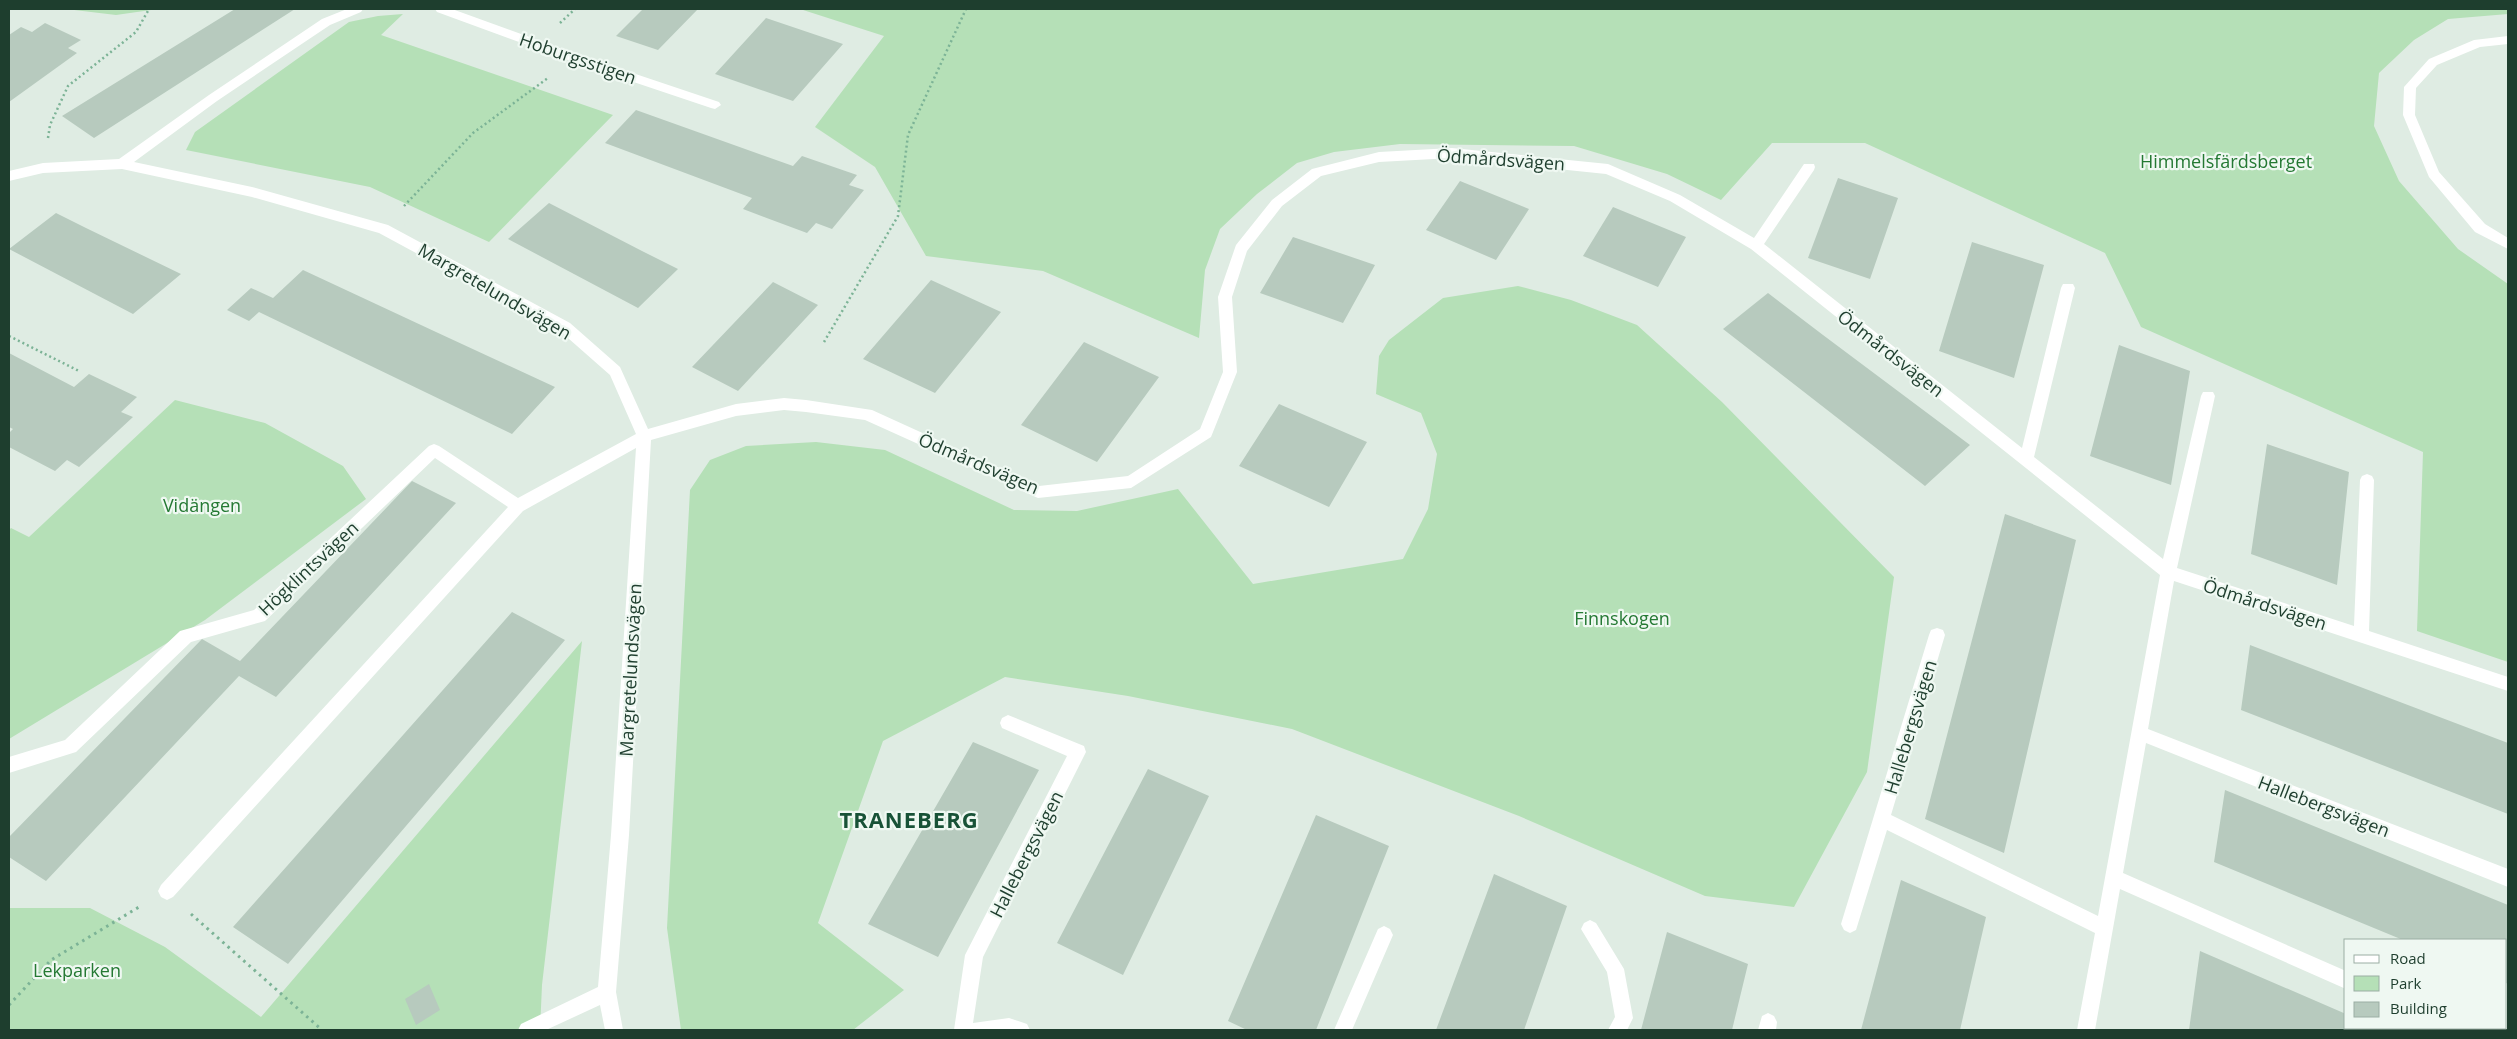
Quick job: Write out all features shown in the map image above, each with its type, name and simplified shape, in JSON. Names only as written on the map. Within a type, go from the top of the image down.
[{"type":"street","points":[[122,164],[213,98],[326,22],[357,9]]},
{"type":"street","name":"Hoburgsstigen","points":[[441,9],[575,58],[715,105]]},
{"type":"street","points":[[2508,40],[2478,43],[2433,62],[2410,87],[2409,115],[2434,174],[2480,228],[2508,244]]},
{"type":"street","name":"Ödmårdsvägen","points":[[644,436],[736,410],[784,404],[806,406],[867,414],[1038,492],[1131,482],[1206,433],[1230,372],[1225,297],[1241,249],[1277,203],[1317,172],[1379,157],[1452,153],[1608,169],[1675,198],[1756,245],[2168,572],[2508,684]]},
{"type":"street","name":"Margretelundsvägen","points":[[9,176],[43,168],[122,164],[252,192],[383,229],[565,327],[615,371],[644,436],[620,835],[607,992],[614,1030]]},
{"type":"street","points":[[1756,245],[1809,167]]},
{"type":"street","points":[[2026,460],[2068,288]]},
{"type":"street","points":[[2086,1030],[2168,572],[2208,396]]},
{"type":"street","points":[[166,891],[518,506],[644,436]]},
{"type":"street","name":"Högklintsvägen","points":[[9,765],[70,746],[186,636],[259,616],[434,450],[518,506]]},
{"type":"street","points":[[2361,636],[2367,480]]},
{"type":"street","name":"Hallebergsvägen","points":[[1850,924],[1937,636]]},
{"type":"street","name":"Hallebergsvägen","points":[[963,1030],[974,955],[1078,752],[1008,723]]},
{"type":"street","name":"Hallebergsvägen","points":[[2139,733],[2508,878]]},
{"type":"street","name":"Hallebergsvägen","points":[[1882,819],[2104,928]]},
{"type":"street","points":[[2114,877],[2344,979]]},
{"type":"street","points":[[1590,929],[1616,969],[1624,1018],[1617,1030]]},
{"type":"street","points":[[1343,1030],[1384,935]]},
{"type":"street","points":[[527,1030],[607,992]]},
{"type":"street","points":[[980,1030],[1009,1027],[1021,1030]]},
{"type":"path","points":[[50,126],[68,86],[136,32],[149,9]]},
{"type":"path","points":[[824,342],[898,216],[908,135],[966,9]]},
{"type":"path","points":[[383,229],[473,133],[575,58]]},
{"type":"path","points":[[9,336],[79,371]]},
{"type":"path","points":[[9,1005],[51,960],[166,891],[216,938],[322,1030]]},
{"type":"green space","points":[[66,9],[158,9],[116,15]]},
{"type":"green space","name":"Himmelsfärdsberget","points":[[800,9],[2508,9],[2508,14],[2448,19],[2414,40],[2379,73],[2374,126],[2399,181],[2458,249],[2508,284],[2508,662],[2417,631],[2423,452],[2141,327],[2105,253],[1865,143],[1772,143],[1721,200],[1667,174],[1574,146],[1400,144],[1334,152],[1297,163],[1257,194],[1220,229],[1205,270],[1199,338],[1043,271],[926,256],[875,167],[815,127],[884,36]]},
{"type":"green space","points":[[403,14],[381,35],[613,115],[489,242],[370,187],[186,150],[195,132],[349,22],[378,16]]},
{"type":"green space","name":"Finnskogen","points":[[1518,286],[1571,300],[1637,325],[1722,402],[1894,577],[1867,772],[1794,907],[1705,896],[1519,816],[1292,729],[1128,696],[1005,677],[883,741],[818,923],[904,990],[853,1030],[681,1030],[667,928],[690,490],[710,460],[746,446],[816,442],[885,450],[1014,510],[1077,511],[1178,489],[1253,584],[1403,559],[1428,509],[1437,454],[1421,413],[1376,394],[1379,356],[1389,340],[1443,298]]},
{"type":"green space","name":"Vidängen","points":[[175,400],[265,423],[343,466],[366,499],[205,620],[9,739],[9,530],[11,528],[29,537]]},
{"type":"green space","name":"Lekparken","points":[[582,641],[542,985],[540,1030],[9,1030],[9,908],[90,908],[165,947],[261,1017]]},
{"type":"building","points":[[235,9],[295,9],[94,138],[62,116]]},
{"type":"building","points":[[643,9],[698,9],[658,50],[616,36]]},
{"type":"building","points":[[766,18],[843,44],[793,101],[715,74]]},
{"type":"building","points":[[45,23],[81,40],[68,48],[77,53],[9,102],[9,35],[21,27],[32,32]]},
{"type":"building","points":[[636,110],[793,166],[802,156],[857,175],[849,185],[864,190],[832,229],[816,223],[807,233],[743,209],[752,198],[605,143]]},
{"type":"building","points":[[1838,178],[1898,198],[1870,279],[1808,258]]},
{"type":"building","points":[[1460,181],[1529,209],[1496,260],[1426,230]]},
{"type":"building","points":[[549,203],[678,269],[638,308],[508,239]]},
{"type":"building","points":[[1613,207],[1686,237],[1658,287],[1583,256]]},
{"type":"building","points":[[56,213],[181,274],[133,314],[9,249]]},
{"type":"building","points":[[1293,237],[1375,265],[1343,323],[1260,293]]},
{"type":"building","points":[[1972,242],[2044,265],[2014,378],[1939,351]]},
{"type":"building","points":[[303,270],[555,387],[512,434],[259,312],[249,321],[227,310],[251,288],[273,298]]},
{"type":"building","points":[[931,280],[1001,312],[935,393],[863,359]]},
{"type":"building","points":[[773,282],[818,305],[738,391],[692,367]]},
{"type":"building","points":[[1768,293],[1970,445],[1925,486],[1723,329]]},
{"type":"building","points":[[1084,342],[1159,377],[1097,462],[1021,425]]},
{"type":"building","points":[[2119,345],[2190,371],[2171,485],[2090,456]]},
{"type":"building","points":[[9,353],[74,387],[89,374],[137,397],[121,412],[133,417],[79,467],[67,460],[55,471],[9,447],[9,433],[13,429],[9,427]]},
{"type":"building","points":[[1279,404],[1367,442],[1329,507],[1239,466]]},
{"type":"building","points":[[2267,444],[2349,472],[2337,585],[2251,554]]},
{"type":"building","points":[[412,481],[456,503],[276,697],[239,676],[46,881],[9,857],[9,837],[202,639],[240,661]]},
{"type":"building","points":[[2005,514],[2076,540],[2004,853],[1925,819]]},
{"type":"building","points":[[512,612],[565,640],[288,964],[233,927]]},
{"type":"building","points":[[2250,645],[2508,743],[2508,814],[2241,710]]},
{"type":"building","points":[[973,742],[1039,770],[938,957],[868,924]]},
{"type":"building","points":[[1148,769],[1209,796],[1123,975],[1057,943]]},
{"type":"building","points":[[2225,790],[2508,905],[2508,984],[2507,939],[2401,939],[2214,862]]},
{"type":"building","points":[[1316,815],[1389,846],[1316,1030],[1247,1030],[1228,1021]]},
{"type":"building","points":[[1494,874],[1567,906],[1524,1030],[1436,1030]]},
{"type":"building","points":[[1901,880],[1986,917],[1960,1030],[1861,1030]]},
{"type":"building","points":[[1667,932],[1748,964],[1732,1030],[1641,1030]]},
{"type":"building","points":[[2200,951],[2344,1013],[2344,1029],[2384,1030],[2189,1030]]},
{"type":"building","points":[[429,984],[440,1010],[416,1025],[405,999]]},
{"type":"district","name":"TRANEBERG","points":[[909,819]]}]
